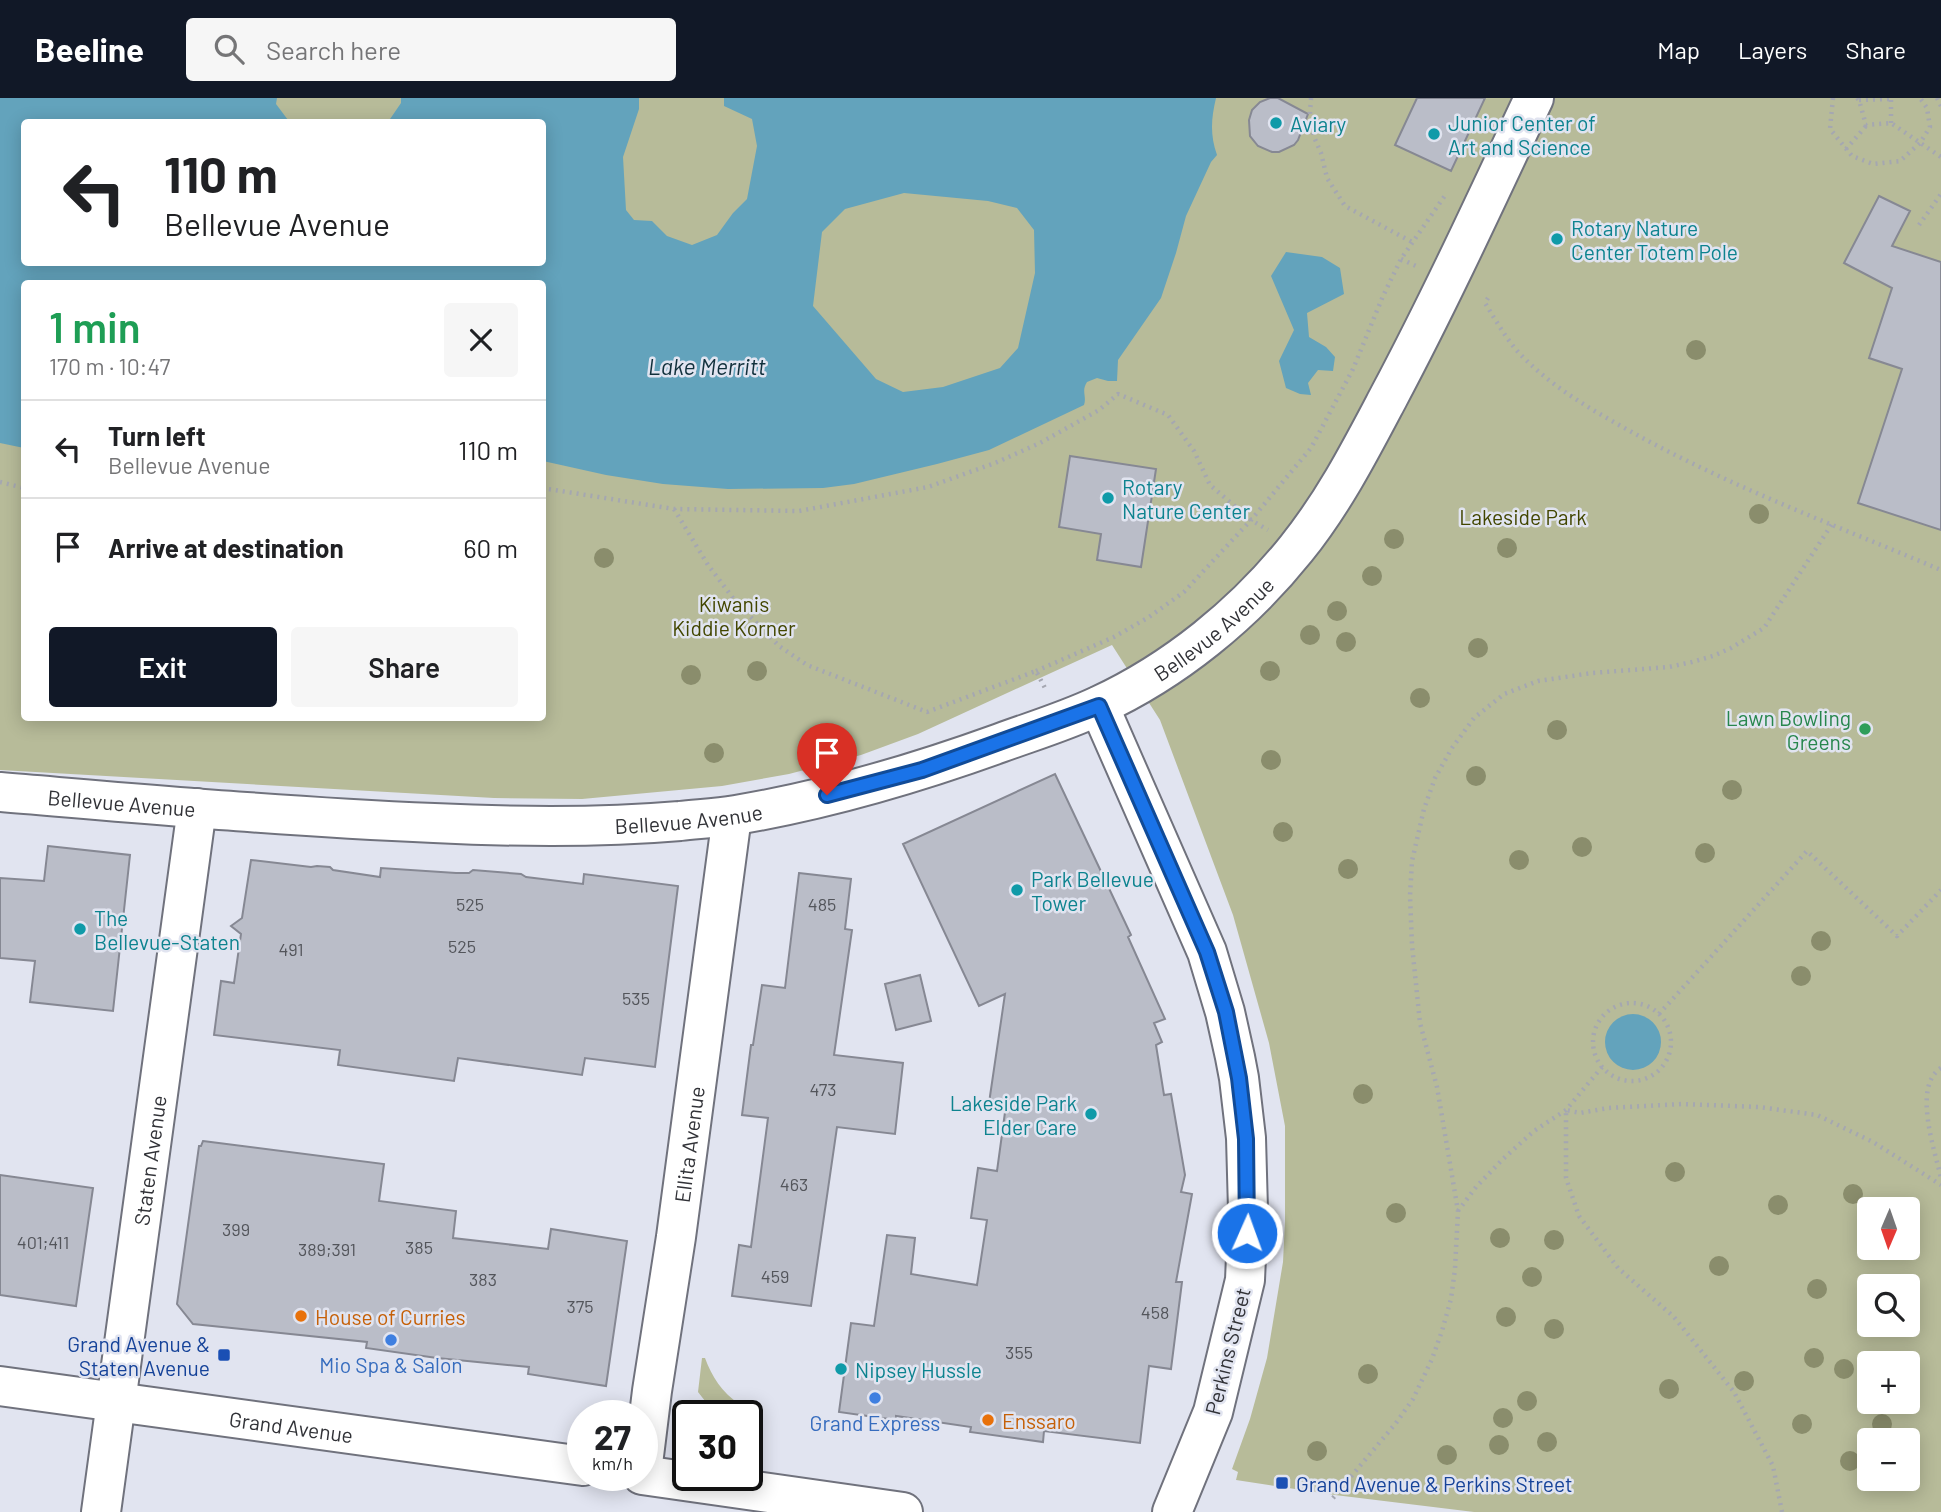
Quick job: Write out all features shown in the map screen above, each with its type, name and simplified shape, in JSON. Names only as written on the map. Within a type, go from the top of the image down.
[{"type":"street","name":"Bellevue Avenue","points":[[0,792],[350,819],[495,826],[648,824],[732,816],[802,802],[922,770],[1099,706],[1164,669],[1212,635],[1254,596],[1296,550],[1332,500],[1448,280],[1534,98]]},
{"type":"street","name":"Perkins Street","points":[[1099,706],[1207,952],[1226,1012],[1246,1139],[1248,1210],[1245,1280],[1213,1412],[1172,1512]]},
{"type":"street","name":"Staten Avenue","points":[[101,1512],[197,808]]},
{"type":"street","name":"Ellita Avenue","points":[[651,1400],[676,1237],[732,816]]},
{"type":"street","name":"Grand Avenue","points":[[0,1386],[567,1464]]},
{"type":"street","points":[[658,1476],[903,1512]]},
{"type":"path","points":[[1311,98],[1310,113],[1314,137],[1327,178],[1345,206],[1412,242]]},
{"type":"path","points":[[1833,98],[1830,129],[1852,156],[1873,164],[1900,161],[1920,143],[1930,127],[1927,108],[1920,98]]},
{"type":"path","points":[[1937,98],[1941,106]]},
{"type":"path","points":[[1866,125],[1858,99],[1891,99],[1891,124]]},
{"type":"path","points":[[1846,149],[1866,125],[1891,124],[1941,157]]},
{"type":"path","points":[[1919,225],[1941,194]]},
{"type":"path","points":[[674,509],[708,565],[736,602],[779,646],[807,665],[928,712],[1036,671],[1114,637],[1149,617],[1184,592],[1251,520],[1311,448],[1353,369],[1401,259],[1422,227]]},
{"type":"path","points":[[1401,259],[1420,267]]},
{"type":"path","points":[[1488,298],[1485,303],[1506,337],[1525,359],[1595,412],[1732,484],[1941,570]]},
{"type":"path","points":[[546,489],[674,509],[799,511],[928,487],[995,463],[1040,443],[1098,410],[1118,394],[1168,415],[1194,451],[1210,485],[1251,520],[1296,550]]},
{"type":"path","points":[[0,482],[21,487]]},
{"type":"path","points":[[1333,1498],[1413,1399],[1432,1359],[1451,1298],[1458,1211],[1437,1087],[1420,1023],[1410,896],[1412,861],[1424,809],[1435,778],[1474,718],[1504,694],[1538,681],[1581,674],[1669,667],[1713,656],[1749,638],[1764,628],[1832,524]]},
{"type":"path","points":[[1036,671],[1061,720]]},
{"type":"path","points":[[1659,1014],[1807,850],[1898,936],[1941,890]]},
{"type":"path","points":[[1624,1004],[1637,1004],[1659,1014],[1667,1025],[1671,1044],[1663,1066],[1641,1080],[1625,1080],[1612,1076],[1602,1067],[1596,1056],[1594,1033],[1609,1011],[1624,1004]]},
{"type":"path","points":[[1458,1211],[1503,1159],[1534,1132],[1566,1110],[1602,1067]]},
{"type":"path","points":[[1941,1068],[1930,1080],[1927,1120],[1941,1178]]},
{"type":"path","points":[[1566,1110],[1580,1113],[1608,1108],[1682,1104],[1759,1108],[1817,1115],[1873,1142],[1941,1185]]},
{"type":"path","points":[[1566,1110],[1566,1178],[1579,1216],[1618,1268],[1674,1317],[1734,1392],[1773,1466],[1782,1512]]},
{"type":"green space","name":"Lakeside Park","points":[[0,98],[1941,98],[1941,1512],[1474,1512],[1236,1480],[1238,1472],[1232,1469],[1250,1419],[1267,1358],[1283,1262],[1285,1126],[1269,1043],[1233,915],[1160,720],[1112,645],[918,734],[861,755],[789,774],[722,786],[582,799],[494,798],[0,770]]},
{"type":"green space","points":[[702,1358],[705,1358],[718,1384],[734,1400],[704,1400],[698,1392]]},
{"type":"water","name":"Lake Merritt","points":[[0,98],[277,98],[276,104],[287,119],[21,119],[21,266],[546,266],[546,119],[390,119],[401,103],[401,98],[639,98],[639,109],[623,157],[626,210],[634,220],[652,221],[667,236],[692,245],[717,235],[747,199],[757,146],[752,119],[724,106],[724,98],[1216,98],[1212,127],[1217,155],[1211,162],[1186,216],[1161,298],[1118,360],[1117,381],[1097,378],[1087,382],[1084,388],[1084,405],[989,450],[854,484],[823,488],[728,489],[663,484],[546,462],[546,280],[21,280],[21,447],[0,443]],"holes":[[[904,193],[988,201],[1017,208],[1034,230],[1035,273],[1018,348],[1000,368],[943,387],[903,392],[876,379],[813,306],[822,232],[845,209]]]},
{"type":"water","points":[[1286,252],[1322,257],[1340,268],[1344,294],[1307,313],[1309,337],[1326,347],[1335,357],[1333,371],[1318,370],[1308,383],[1311,395],[1286,388],[1279,361],[1294,330],[1271,276]]},
{"type":"water","points":[[1628,1014],[1638,1014],[1653,1022],[1659,1031],[1659,1053],[1653,1062],[1638,1070],[1628,1070],[1610,1058],[1605,1047],[1605,1037],[1617,1019]]},
{"type":"building","name":"Aviary","points":[[1278,98],[1308,114],[1298,140],[1279,152],[1258,146],[1250,136],[1249,120],[1252,110],[1260,102]]},
{"type":"building","name":"Junior Center of Art and Science","points":[[1417,98],[1485,98],[1451,171],[1395,145]]},
{"type":"building","points":[[1879,196],[1910,211],[1892,246],[1941,262],[1941,530],[1858,503],[1902,369],[1869,358],[1892,288],[1844,263]]},
{"type":"building","name":"Rotary Nature Center","points":[[1070,456],[1156,469],[1141,567],[1097,560],[1101,534],[1059,527]]},
{"type":"building","points":[[1055,774],[1131,935],[1128,937],[1165,1019],[1154,1023],[1162,1042],[1156,1045],[1164,1095],[1171,1094],[1185,1175],[1181,1192],[1192,1194],[1176,1282],[1182,1282],[1171,1369],[1149,1366],[1140,1443],[1044,1431],[1043,1442],[970,1432],[971,1427],[896,1416],[896,1420],[839,1412],[851,1323],[874,1326],[887,1235],[915,1238],[911,1274],[977,1285],[987,1220],[971,1218],[978,1168],[997,1171],[1006,1105],[989,1103],[1005,994],[979,1006],[903,844]]},
{"type":"building","name":"The Bellevue-Staten","points":[[48,846],[130,855],[113,1011],[30,1002],[35,961],[0,958],[0,878],[44,881]]},
{"type":"building","points":[[251,860],[330,867],[333,870],[380,877],[381,868],[456,873],[469,873],[473,870],[583,884],[584,874],[678,886],[655,1067],[585,1058],[582,1075],[458,1058],[454,1081],[338,1065],[340,1050],[214,1035],[221,981],[234,983],[241,934],[231,926],[242,918]]},
{"type":"building","points":[[799,873],[851,879],[845,929],[852,930],[834,1055],[903,1063],[895,1134],[837,1127],[811,1306],[732,1296],[739,1245],[751,1247],[768,1118],[742,1115],[751,1045],[762,985],[785,988]]},
{"type":"building","points":[[920,975],[931,1021],[896,1030],[885,984]]},
{"type":"building","points":[[203,1141],[384,1164],[379,1201],[456,1211],[453,1238],[548,1249],[551,1229],[627,1241],[606,1386],[528,1374],[529,1367],[366,1348],[367,1342],[193,1324],[177,1304],[199,1146]]},
{"type":"building","points":[[0,1175],[93,1188],[76,1306],[0,1295]]},
{"type":"place","name":"Aviary","points":[[1276,123]]},
{"type":"place","name":"Junior Center of Art and Science","points":[[1434,134]]},
{"type":"place","name":"Rotary Nature Center Totem Pole","points":[[1557,239]]},
{"type":"place","name":"Rotary Nature Center","points":[[1108,498]]},
{"type":"place","name":"Lawn Bowling Greens","points":[[1865,729]]},
{"type":"place","name":"Park Bellevue Tower","points":[[1017,890]]},
{"type":"place","name":"The Bellevue-Staten","points":[[80,929]]},
{"type":"place","name":"Lakeside Park Elder Care","points":[[1091,1114]]},
{"type":"place","name":"House of Curries","points":[[301,1316]]},
{"type":"place","name":"Mio Spa & Salon","points":[[391,1340]]},
{"type":"place","name":"Grand Avenue & Staten Avenue","points":[[224,1355]]},
{"type":"place","name":"Nipsey Hussle","points":[[841,1369]]},
{"type":"place","name":"Grand Express","points":[[875,1398]]},
{"type":"place","name":"Enssaro","points":[[988,1420]]},
{"type":"place","name":"Grand Avenue & Perkins Street","points":[[1282,1483]]},
{"type":"route","points":[[827,795],[922,770],[1099,706],[1207,952],[1226,1012],[1239,1078],[1246,1139],[1247,1233]]},
{"type":"park label","name":"Kiwanis Kiddie Korner","points":[[734,615]]}]
